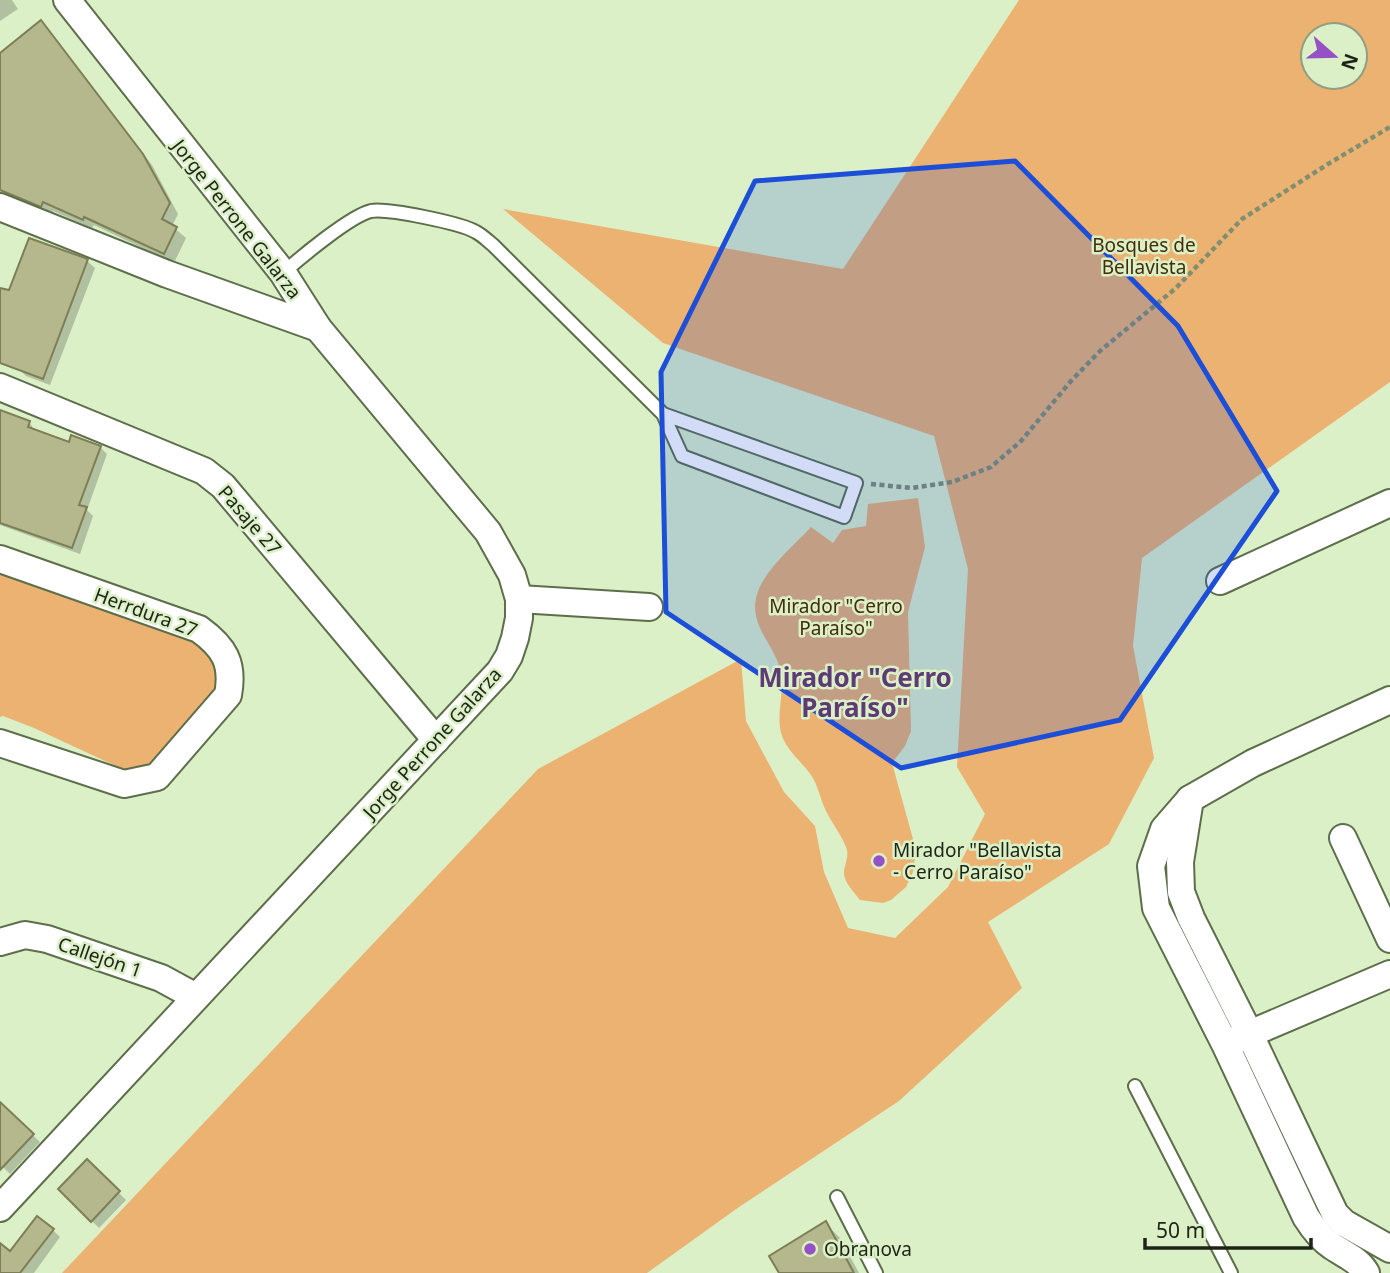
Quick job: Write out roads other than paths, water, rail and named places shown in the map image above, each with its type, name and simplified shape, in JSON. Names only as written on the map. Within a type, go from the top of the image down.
[{"type":"street","name":"Jorge Perrone Galarza","points":[[3,1199],[196,997],[499,671],[509,656],[519,618],[519,599],[512,575],[488,532],[318,327],[283,273],[67,0]]},
{"type":"street","points":[[0,206],[167,274],[318,327]]},
{"type":"street","name":"Pasaje 27","points":[[0,387],[204,471],[214,478],[436,740]]},
{"type":"street","points":[[1220,581],[1390,503]]},
{"type":"street","name":"Herrdura 27","points":[[0,559],[199,629],[216,641],[226,655],[231,680],[228,695],[157,777],[143,782],[124,784],[0,743]]},
{"type":"street","points":[[519,599],[649,607]]},
{"type":"street","points":[[1366,1273],[1355,1259],[1329,1245],[1306,1217],[1156,908],[1151,866],[1164,829],[1190,799],[1253,763],[1390,700]]},
{"type":"street","points":[[1190,799],[1180,862],[1181,892],[1191,918],[1335,1214],[1344,1223],[1390,1249]]},
{"type":"street","points":[[1343,838],[1390,939]]},
{"type":"street","name":"Callejón 1","points":[[0,942],[24,935],[47,939],[161,978],[196,997]]},
{"type":"street","points":[[1224,1044],[1390,974]]},
{"type":"lane","points":[[283,273],[313,248],[370,211],[385,210],[461,226],[476,232],[493,245],[663,414],[682,456],[844,517],[856,483],[663,414]]},
{"type":"lane","points":[[1135,1086],[1231,1273]]},
{"type":"lane","points":[[837,1198],[876,1273]]},
{"type":"place","name":"Mirador \"Bellavista - Cerro Paraíso\"","points":[[879,861]]},
{"type":"place","name":"Obranova","points":[[810,1249]]},
{"type":"district","name":"Mirador \"Cerro Paraíso\"","points":[[855,693]]},
{"type":"park label","name":"Bosques de Bellavista","points":[[1144,256]]}]
